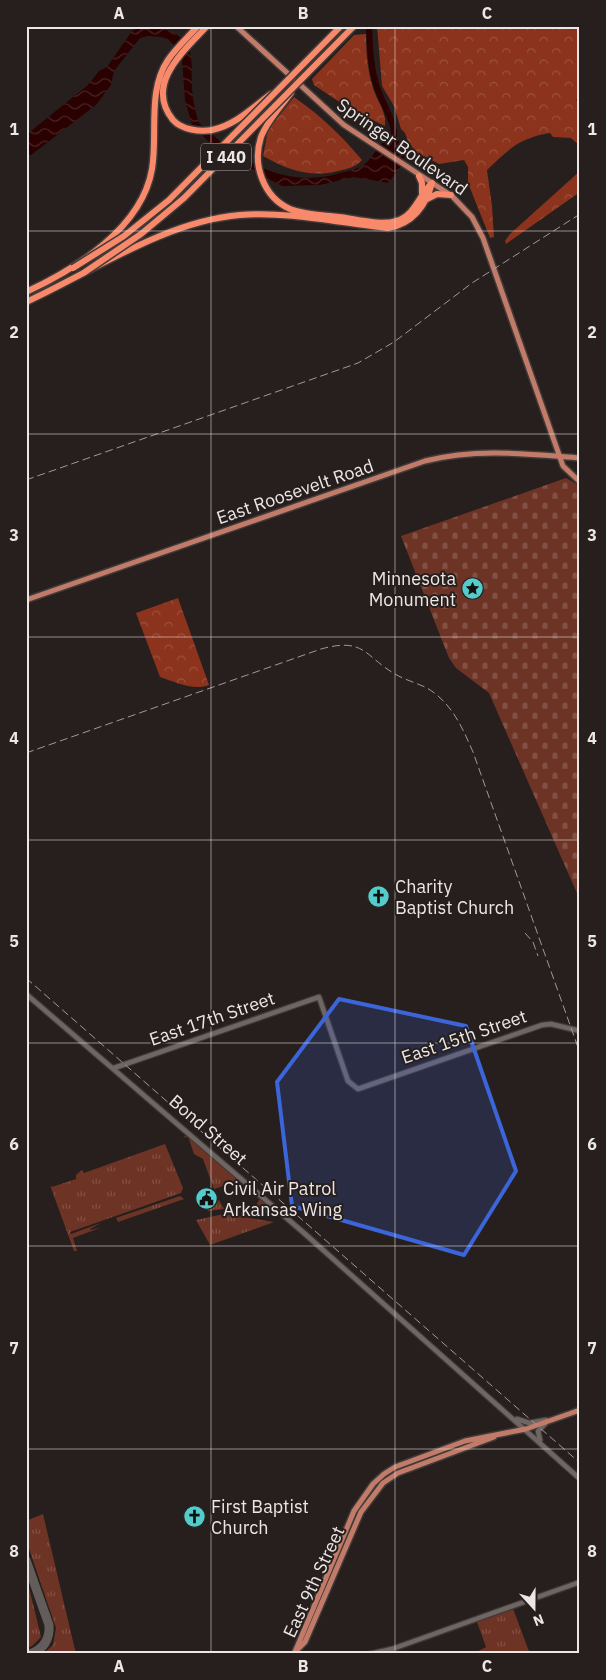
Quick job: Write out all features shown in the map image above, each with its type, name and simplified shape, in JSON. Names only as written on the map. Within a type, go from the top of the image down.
[{"type":"highway","points":[[74,268],[116,233],[142,199],[152,167],[156,99],[161,73],[167,61],[198,29],[207,26]]},
{"type":"highway","name":"I 440","points":[[26,292],[74,268],[124,236],[169,200],[341,26]]},
{"type":"highway","name":"I 440","points":[[26,302],[85,272],[116,252],[169,212],[293,90],[354,26]]},
{"type":"highway","points":[[198,29],[168,72],[164,83],[163,103],[175,122],[185,128],[212,130],[247,113],[286,82]]},
{"type":"highway","points":[[293,90],[262,136],[258,149],[260,173],[271,195],[290,209],[303,213],[387,222],[405,220]]},
{"type":"highway","points":[[417,174],[424,196]]},
{"type":"highway","points":[[85,272],[164,234],[219,218],[242,215],[288,216],[388,228],[416,214],[432,183]]},
{"type":"highway","points":[[424,196],[437,194],[451,195]]},
{"type":"main road","name":"Springer Boulevard","points":[[236,26],[327,110],[361,137],[451,195],[472,217],[483,238],[560,456],[566,470],[580,482]]},
{"type":"main road","name":"East Roosevelt Road","points":[[26,600],[425,462],[459,454],[494,451],[580,458]]},
{"type":"main road","name":"East 9th Street","points":[[295,1653],[354,1511],[373,1484],[395,1466],[465,1440],[526,1429],[580,1410]]},
{"type":"street","name":"Bond Street","points":[[26,994],[114,1068],[541,1442]]},
{"type":"street","name":"East 17th Street","points":[[114,1068],[319,997],[348,1081],[358,1089]]},
{"type":"street","name":"East 15th Street","points":[[358,1089],[542,1024],[551,1024],[580,1031]]},
{"type":"street","points":[[508,1414],[529,1423],[555,1419]]},
{"type":"street","points":[[555,1419],[538,1429],[538,1436],[541,1442],[580,1479]]},
{"type":"street","points":[[370,1654],[392,1649],[580,1582]]},
{"type":"highlighted area","points":[[339,999],[466,1026],[516,1171],[464,1255],[292,1206],[277,1082]]},
{"type":"green space","points":[[377,26],[580,26],[580,98],[576,100],[580,106],[580,146],[571,138],[553,137],[550,133],[539,135],[522,141],[487,170],[494,237],[490,238],[468,183],[468,167],[464,160],[439,164],[416,152],[401,129],[394,106],[382,86]]},
{"type":"green space","points":[[366,34],[369,74],[373,89],[384,114],[385,126],[350,109],[314,85],[312,79],[354,35]]},
{"type":"green space","points":[[294,97],[330,126],[362,160],[348,168],[318,174],[290,169],[263,156],[268,130]]},
{"type":"green space","points":[[580,171],[580,192],[506,244],[505,241],[510,234]]},
{"type":"green space","points":[[566,478],[580,486],[580,900],[489,693],[456,668],[449,658],[401,536]]},
{"type":"green space","points":[[178,598],[209,685],[203,687],[190,686],[160,677],[136,613]]},
{"type":"green space","points":[[188,1133],[241,1180],[214,1189],[203,1159],[194,1154],[188,1136],[183,1138]]},
{"type":"green space","points":[[165,1144],[183,1188],[181,1193],[70,1232],[71,1234],[101,1223],[90,1229],[102,1227],[73,1238],[77,1251],[74,1251],[50,1185],[52,1187],[76,1179],[76,1175],[82,1170],[84,1173]]},
{"type":"green space","points":[[180,1196],[184,1199],[118,1222],[116,1218]]},
{"type":"green space","points":[[260,1199],[269,1207],[269,1213],[253,1212]]},
{"type":"green space","points":[[219,1200],[224,1209],[208,1211],[207,1208],[210,1207],[206,1208],[205,1205]]},
{"type":"green space","points":[[224,1214],[274,1222],[210,1245],[196,1220]]},
{"type":"green space","points":[[43,1514],[76,1654],[43,1654],[53,1645],[56,1628],[26,1540],[26,1521]]},
{"type":"green space","points":[[26,1575],[41,1637],[32,1646],[26,1648]]},
{"type":"green space","points":[[512,1606],[530,1654],[473,1654],[486,1647],[476,1619]]},
{"type":"green space","points":[[510,1621],[513,1630],[500,1635],[497,1626]]},
{"type":"water","points":[[142,26],[164,29],[183,40],[191,57],[192,93],[199,123],[230,149],[246,160],[263,168],[299,178],[319,177],[357,169],[368,162],[377,149],[383,139],[381,130],[412,150],[403,159],[405,162],[388,183],[354,177],[320,185],[282,186],[248,168],[211,144],[192,125],[185,100],[182,59],[176,47],[168,39],[148,36],[140,38],[114,71],[111,85],[96,105],[26,159],[26,135],[88,85],[99,71],[107,67],[132,31]]},
{"type":"waterway","points":[[369,26],[374,77],[378,92],[394,129],[393,145]]},
{"type":"taxiway","points":[[26,1560],[49,1625],[45,1643],[30,1654]]},
{"type":"railway","points":[[26,480],[358,363],[394,342],[472,283],[580,214]]},
{"type":"railway","points":[[26,753],[321,649],[347,645],[363,650],[395,674],[436,694],[450,708],[460,725],[473,752],[580,1053]]},
{"type":"railway","points":[[525,933],[533,942],[538,956]]},
{"type":"railway","points":[[26,978],[580,1463]]},
{"type":"place","name":"Minnesota Monument","points":[[472,589]]},
{"type":"place","name":"Charity Baptist Church","points":[[379,897]]},
{"type":"place","name":"Civil Air Patrol Arkansas Wing","points":[[207,1199]]},
{"type":"place","name":"First Baptist Church","points":[[195,1517]]}]
